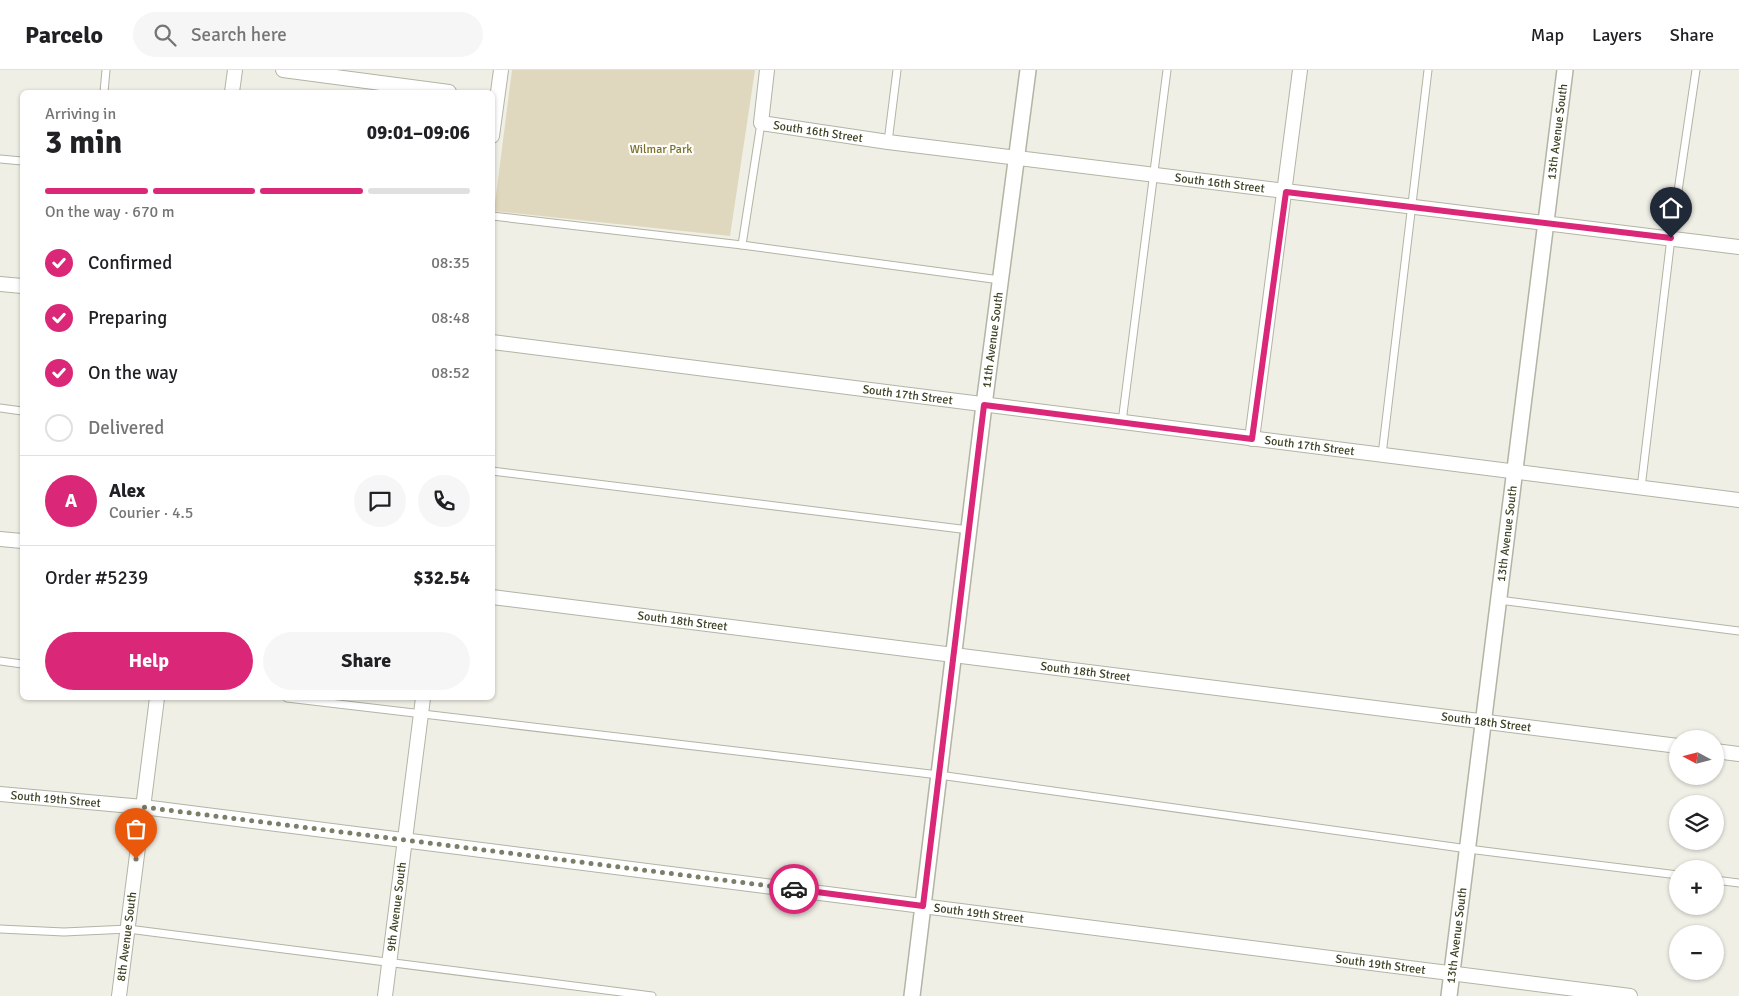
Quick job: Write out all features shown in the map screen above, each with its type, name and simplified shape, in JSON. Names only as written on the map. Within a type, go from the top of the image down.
[{"type":"street","points":[[232,90],[235,70]]},
{"type":"street","points":[[283,70],[367,84],[428,90]]},
{"type":"street","points":[[495,99],[500,70]]},
{"type":"street","points":[[761,123],[768,70]]},
{"type":"street","name":"11th Avenue South","points":[[912,996],[984,405],[1028,70]]},
{"type":"street","points":[[1252,439],[1286,192],[1300,70]]},
{"type":"street","name":"13th Avenue South","points":[[1449,996],[1565,70]]},
{"type":"street","name":"South 16th Street","points":[[761,123],[888,142],[1739,247]]},
{"type":"street","points":[[0,284],[20,286]]},
{"type":"street","name":"South 17th Street","points":[[495,342],[1739,500]]},
{"type":"street","points":[[0,539],[20,541]]},
{"type":"street","name":"South 18th Street","points":[[495,597],[1669,745]]},
{"type":"street","name":"8th Avenue South","points":[[119,996],[157,700]]},
{"type":"street","name":"9th Avenue South","points":[[385,996],[423,700]]},
{"type":"street","points":[[1724,752],[1739,754]]},
{"type":"street","name":"South 19th Street","points":[[0,794],[143,807],[1630,996]]},
{"type":"lane","points":[[104,90],[106,70]]},
{"type":"lane","points":[[888,142],[897,70]]},
{"type":"lane","points":[[1122,422],[1167,70]]},
{"type":"lane","points":[[1382,455],[1428,70]]},
{"type":"lane","points":[[1641,488],[1671,238],[1696,70]]},
{"type":"lane","points":[[742,245],[761,123]]},
{"type":"lane","points":[[0,159],[20,161]]},
{"type":"lane","points":[[495,216],[742,245],[1000,280]]},
{"type":"lane","points":[[0,408],[20,411]]},
{"type":"lane","points":[[495,471],[969,530]]},
{"type":"lane","points":[[1499,600],[1739,631]]},
{"type":"lane","points":[[0,661],[20,664]]},
{"type":"lane","points":[[305,700],[939,775],[1468,849],[1669,874]]},
{"type":"lane","points":[[1724,881],[1739,883]]},
{"type":"lane","points":[[0,929],[64,932],[128,929],[652,996]]},
{"type":"green space","name":"Wilmar Park","points":[[512,70],[755,70],[730,236],[495,211]]},
{"type":"way so far","points":[[136,859],[143,807],[794,889]]},
{"type":"route","points":[[794,889],[923,906],[984,405],[1252,439],[1286,192],[1671,238]]}]
